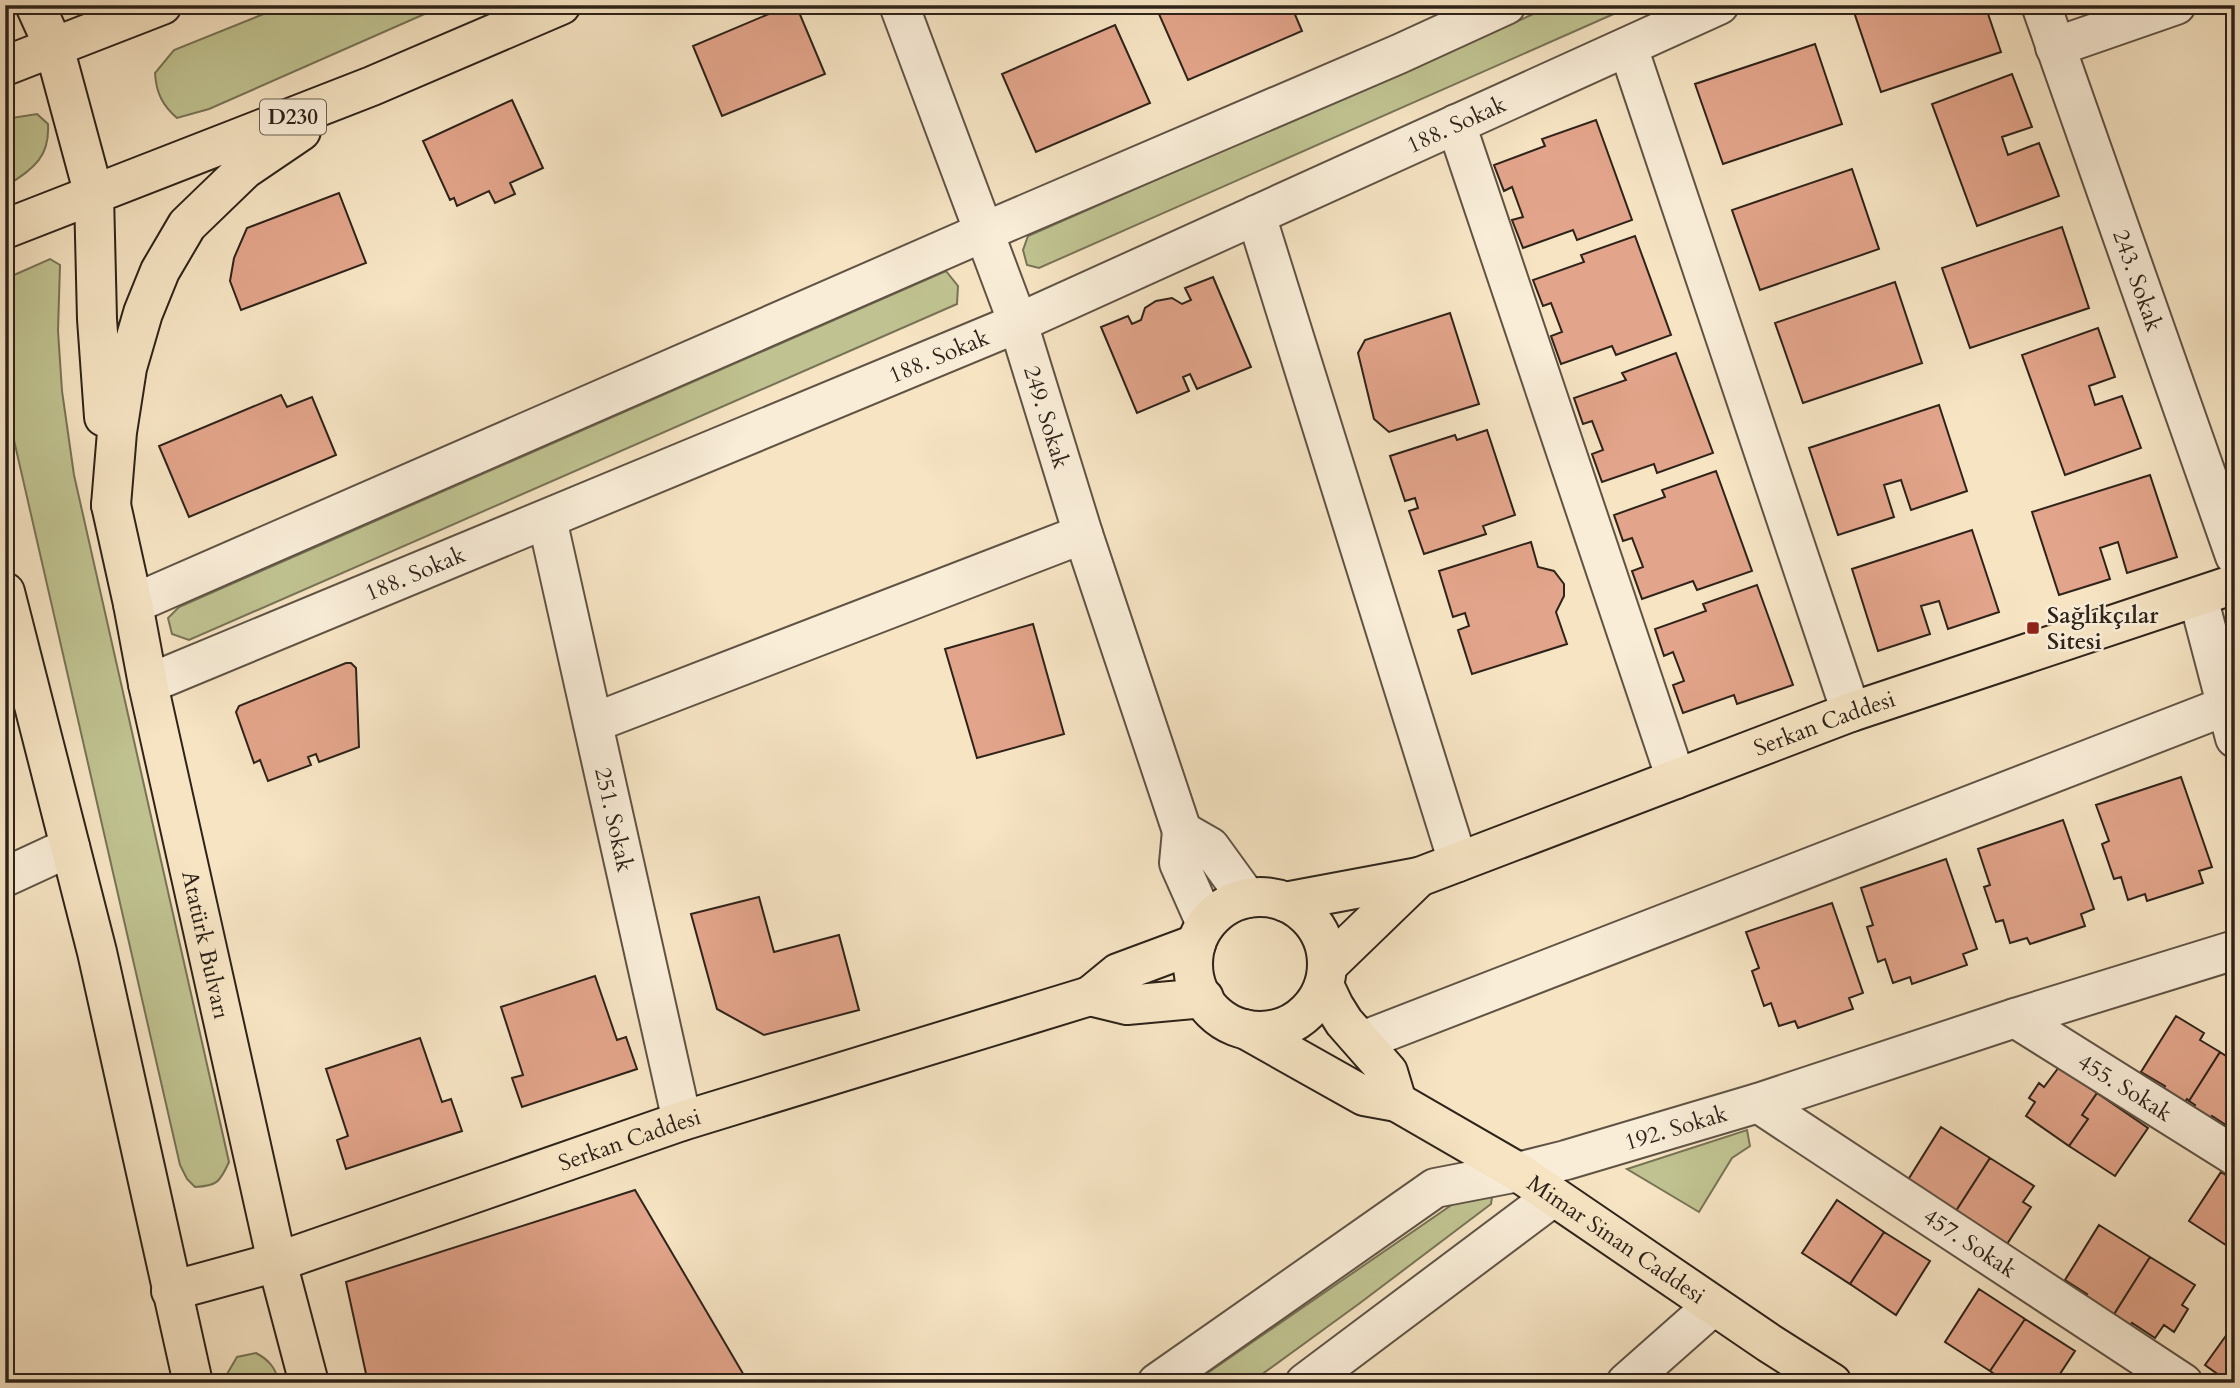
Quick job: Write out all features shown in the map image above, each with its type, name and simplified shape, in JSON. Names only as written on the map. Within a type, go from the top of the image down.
[{"type":"main road","points":[[35,5],[54,47],[94,195],[97,319],[111,505]]},
{"type":"main road","points":[[5,66],[162,5]]},
{"type":"main road","name":"D230","points":[[5,229],[372,86],[561,5]]},
{"type":"main road","points":[[111,505],[117,432],[127,368],[143,313],[160,271],[187,225],[245,169],[372,86]]},
{"type":"main road","name":"Atatürk Bulvarı","points":[[111,505],[277,1262],[309,1383]]},
{"type":"main road","name":"Serkan Caddesi","points":[[1285,902],[1419,877],[1851,712],[2235,584]]},
{"type":"main road","points":[[5,592],[97,952],[192,1383]]},
{"type":"main road","name":"Serkan Caddesi","points":[[1326,975],[1419,877]]},
{"type":"main road","points":[[1326,975],[1316,1002],[1302,1016],[1285,1026],[1266,1030],[1244,1029],[1224,1020],[1208,1006],[1197,987],[1193,965],[1201,934],[1224,905],[1247,898],[1267,898],[1285,902],[1303,912],[1316,927],[1325,945],[1326,975],[1339,1014],[1388,1072],[1397,1102]]},
{"type":"main road","name":"Serkan Caddesi","points":[[171,1292],[277,1262],[682,1121],[1090,996],[1118,973],[1201,934]]},
{"type":"main road","points":[[1090,996],[1127,1005],[1204,998]]},
{"type":"main road","name":"Mimar Sinan Caddesi","points":[[1244,1029],[1364,1096],[1397,1102],[1518,1172],[1713,1306],[1832,1383]]},
{"type":"street","name":"249. Sokak","points":[[899,5],[1018,323],[1083,534],[1182,831]]},
{"type":"street","points":[[133,604],[984,232],[1399,54],[1506,5]]},
{"type":"street","name":"188. Sokak","points":[[149,684],[1018,323],[1719,5]]},
{"type":"street","name":"243. Sokak","points":[[2041,5],[2235,556]]},
{"type":"street","points":[[2055,47],[2176,5]]},
{"type":"street","points":[[1628,47],[1851,712]]},
{"type":"street","points":[[1456,124],[1676,779]]},
{"type":"street","points":[[1256,215],[1458,862]]},
{"type":"street","name":"251. Sokak","points":[[547,519],[682,1121]]},
{"type":"street","points":[[593,723],[1083,534]]},
{"type":"street","points":[[1362,1041],[2230,722],[2198,597]]},
{"type":"street","points":[[1201,934],[1179,863],[1182,831],[1210,847],[1247,898]]},
{"type":"street","points":[[5,877],[70,847]]},
{"type":"street","name":"192. Sokak","points":[[1157,1383],[1435,1188],[1518,1172],[1758,1103],[2015,1018],[2235,950]]},
{"type":"street","name":"455. Sokak","points":[[2015,1018],[2235,1156]]},
{"type":"street","name":"457. Sokak","points":[[1758,1103],[2183,1383]]},
{"type":"street","points":[[1306,1383],[1553,1197]]},
{"type":"street","points":[[1626,1383],[1713,1306]]},
{"type":"green space","points":[[286,5],[445,5],[209,109],[177,118],[164,104],[155,73],[174,50]]},
{"type":"green space","points":[[1554,5],[1634,5],[1039,268],[1027,265],[1023,250],[1028,236]]},
{"type":"green space","points":[[37,114],[48,124],[46,146],[31,168],[5,187],[5,119]]},
{"type":"green space","points":[[50,259],[60,265],[58,331],[62,391],[74,475],[229,1162],[217,1182],[208,1185],[195,1187],[187,1179],[180,1165],[5,401],[5,279]]},
{"type":"green space","points":[[946,271],[958,286],[957,304],[189,640],[172,634],[168,618],[179,607]]},
{"type":"green space","points":[[1747,1130],[1750,1146],[1732,1158],[1699,1212],[1627,1169]]},
{"type":"green space","points":[[1487,1190],[1492,1197],[1491,1204],[1250,1383],[1193,1383],[1469,1193]]},
{"type":"green space","points":[[256,1353],[271,1365],[279,1383],[230,1383],[227,1374],[237,1357]]},
{"type":"building","points":[[790,5],[796,5],[825,74],[722,116],[693,46]]},
{"type":"building","points":[[1155,5],[1291,5],[1302,31],[1188,80]]},
{"type":"building","points":[[1873,5],[1985,5],[2001,52],[1881,92],[1854,12]]},
{"type":"building","points":[[1115,25],[1150,103],[1036,152],[1002,74]]},
{"type":"building","points":[[1815,44],[1842,124],[1723,164],[1695,84]]},
{"type":"building","points":[[2012,74],[2032,127],[2002,137],[2008,155],[2039,143],[2059,196],[1977,226],[1932,104]]},
{"type":"building","points":[[512,100],[543,168],[510,183],[515,194],[495,203],[489,191],[457,206],[454,198],[450,200],[423,141]]},
{"type":"building","points":[[1596,120],[1632,220],[1577,240],[1573,230],[1523,248],[1512,220],[1523,217],[1512,187],[1504,191],[1494,165],[1545,146],[1542,139]]},
{"type":"building","points":[[1852,169],[1879,249],[1760,290],[1732,210]]},
{"type":"building","points":[[339,193],[366,263],[241,310],[230,281],[234,258],[247,228]]},
{"type":"building","points":[[2062,227],[2089,308],[1970,348],[1942,268]]},
{"type":"building","points":[[1635,236],[1671,335],[1616,355],[1612,346],[1561,364],[1551,336],[1562,332],[1551,303],[1543,306],[1533,280],[1584,262],[1581,255]]},
{"type":"building","points":[[1213,277],[1251,367],[1197,389],[1190,374],[1183,377],[1189,391],[1137,413],[1101,327],[1128,316],[1132,324],[1141,320],[1145,308],[1156,301],[1172,298],[1182,304],[1191,300],[1185,288]]},
{"type":"building","points":[[1895,282],[1922,363],[1803,403],[1775,323]]},
{"type":"building","points":[[1450,313],[1479,404],[1389,432],[1374,419],[1358,353],[1365,340]]},
{"type":"building","points":[[2098,328],[2115,377],[2089,386],[2095,405],[2122,396],[2141,448],[2065,475],[2022,355]]},
{"type":"building","points":[[1676,353],[1713,453],[1657,473],[1654,464],[1602,482],[1592,454],[1603,450],[1592,421],[1583,424],[1574,398],[1626,380],[1622,373]]},
{"type":"building","points":[[281,395],[287,407],[312,397],[336,455],[189,517],[159,446]]},
{"type":"building","points":[[1939,405],[1967,491],[1911,510],[1901,480],[1884,485],[1894,517],[1838,535],[1809,448]]},
{"type":"building","points":[[1487,430],[1515,515],[1483,526],[1486,534],[1424,554],[1409,511],[1418,508],[1415,498],[1405,501],[1390,456],[1455,435],[1457,440]]},
{"type":"building","points":[[1716,471],[1752,571],[1697,590],[1693,581],[1642,599],[1632,571],[1643,567],[1632,538],[1623,541],[1614,515],[1665,497],[1662,490]]},
{"type":"building","points":[[2150,475],[2177,557],[2127,573],[2118,542],[2100,548],[2110,579],[2059,595],[2032,512]]},
{"type":"building","points":[[1972,530],[1999,612],[1948,629],[1939,601],[1921,606],[1930,634],[1878,651],[1852,569]]},
{"type":"building","points":[[1531,542],[1538,567],[1554,571],[1564,584],[1564,596],[1556,612],[1567,644],[1472,674],[1458,630],[1469,626],[1465,613],[1453,617],[1439,571]]},
{"type":"building","points":[[1757,585],[1793,685],[1737,704],[1734,695],[1683,713],[1673,685],[1684,681],[1673,652],[1664,656],[1655,629],[1706,611],[1703,604]]},
{"type":"building","points":[[1033,624],[1064,734],[977,758],[945,649]]},
{"type":"building","points":[[351,663],[356,668],[359,747],[319,762],[316,754],[308,757],[311,765],[268,781],[260,760],[254,763],[236,712],[239,706]]},
{"type":"building","points":[[2181,777],[2212,867],[2199,871],[2203,883],[2147,901],[2145,894],[2128,900],[2121,877],[2114,879],[2102,844],[2109,841],[2096,805]]},
{"type":"building","points":[[2063,820],[2094,909],[2081,914],[2085,926],[2030,944],[2027,938],[2010,943],[2003,920],[1996,922],[1984,887],[1990,885],[1978,849]]},
{"type":"building","points":[[1946,859],[1977,949],[1963,954],[1967,965],[1912,984],[1910,977],[1893,983],[1885,959],[1878,962],[1867,927],[1873,925],[1861,888]]},
{"type":"building","points":[[759,897],[774,952],[839,935],[859,1010],[764,1035],[717,1009],[691,914]]},
{"type":"building","points":[[1832,903],[1863,993],[1849,998],[1853,1009],[1798,1028],[1795,1021],[1779,1026],[1771,1003],[1764,1006],[1752,971],[1759,968],[1746,932]]},
{"type":"building","points":[[595,976],[617,1040],[626,1037],[637,1069],[522,1107],[512,1078],[523,1075],[501,1007]]},
{"type":"building","points":[[2176,1016],[2204,1033],[2200,1040],[2220,1052],[2189,1101],[2187,1099],[2182,1106],[2161,1093],[2165,1086],[2141,1072]]},
{"type":"building","points":[[420,1038],[442,1102],[451,1099],[462,1131],[346,1169],[337,1140],[348,1136],[326,1069]]},
{"type":"building","points":[[2220,1052],[2235,1062],[2235,1131],[2212,1116],[2209,1123],[2191,1111],[2195,1105],[2189,1101]]},
{"type":"building","points":[[2059,1067],[2097,1093],[2082,1115],[2088,1119],[2069,1146],[2026,1116],[2035,1102],[2029,1098],[2039,1083],[2044,1087]]},
{"type":"building","points":[[2097,1093],[2148,1128],[2115,1176],[2069,1146],[2088,1119],[2082,1115]]},
{"type":"building","points":[[1941,1127],[1990,1158],[1952,1217],[1906,1183]]},
{"type":"building","points":[[1990,1158],[2034,1186],[2023,1202],[2031,1207],[2007,1244],[1974,1222],[1969,1228],[1952,1217]]},
{"type":"building","points":[[2221,1172],[2235,1181],[2235,1251],[2189,1221]]},
{"type":"building","points":[[635,1190],[745,1377],[738,1383],[368,1383],[346,1282]]},
{"type":"building","points":[[1837,1200],[1884,1232],[1850,1284],[1802,1253]]},
{"type":"building","points":[[2099,1225],[2150,1257],[2111,1319],[2083,1301],[2087,1294],[2065,1280]]},
{"type":"building","points":[[1884,1232],[1930,1261],[1896,1315],[1850,1284]]},
{"type":"building","points":[[2150,1257],[2195,1285],[2182,1305],[2188,1309],[2174,1332],[2164,1325],[2155,1338],[2132,1323],[2128,1329],[2111,1319]]},
{"type":"building","points":[[1979,1289],[2025,1319],[1990,1371],[1945,1342]]},
{"type":"building","points":[[2025,1319],[2075,1351],[2054,1383],[2008,1383],[1990,1371]]},
{"type":"building","points":[[2235,1323],[2235,1383],[2230,1383],[2205,1365]]},
{"type":"place","name":"Sağlıkçılar Sitesi","points":[[2033,628]]}]
